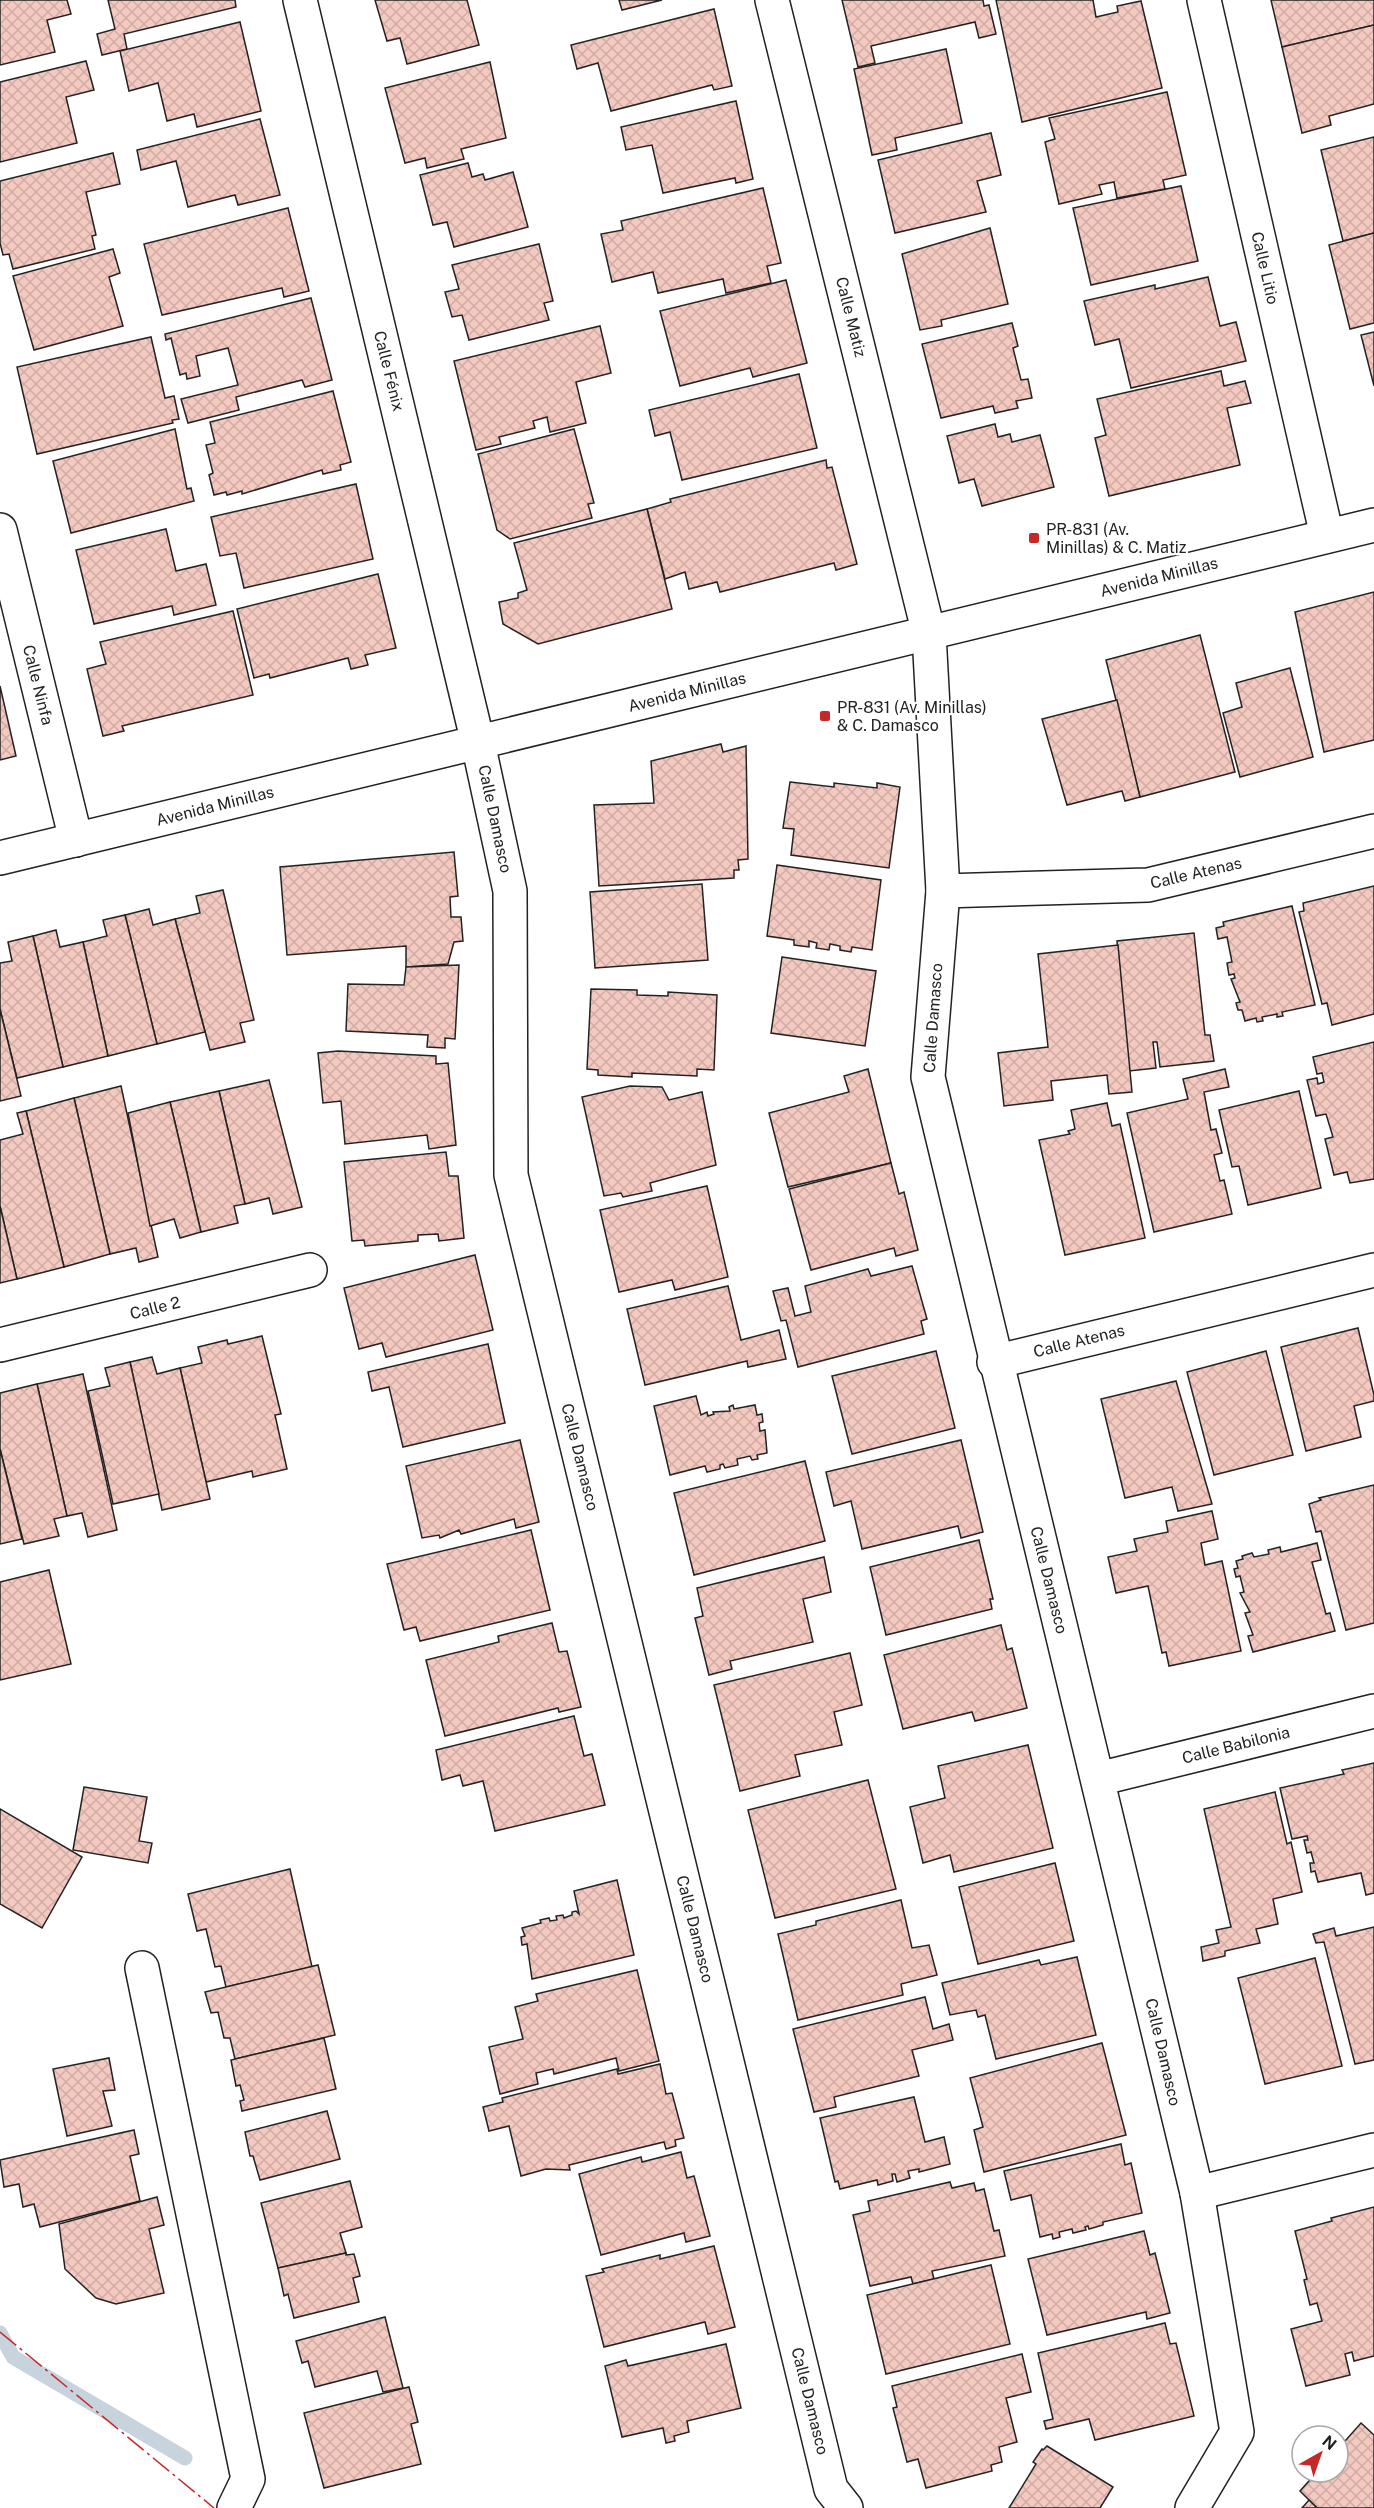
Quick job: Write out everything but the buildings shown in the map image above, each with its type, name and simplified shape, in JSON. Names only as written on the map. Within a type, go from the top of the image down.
[{"type":"street","name":"Calle Fénix","points":[[300,0],[478,742]]},
{"type":"street","name":"Calle Matiz","points":[[772,0],[930,634]]},
{"type":"street","name":"Calle Litio","points":[[1204,0],[1327,536]]},
{"type":"street","name":"Avenida Minillas","points":[[0,858],[1374,525]]},
{"type":"street","name":"Calle Ninfa","points":[[0,530],[76,840]]},
{"type":"street","name":"Calle Damasco","points":[[930,634],[943,891],[928,1077],[994,1362],[1098,1779],[1197,2193],[1237,2432],[1192,2508]]},
{"type":"street","name":"Calle Damasco","points":[[478,742],[510,891],[511,1175],[831,2489],[846,2508]]},
{"type":"street","name":"Calle Atenas","points":[[943,891],[1148,885],[1374,831]]},
{"type":"street","name":"Calle 2","points":[[0,1345],[310,1270]]},
{"type":"street","name":"Calle Atenas","points":[[994,1362],[1374,1270]]},
{"type":"street","name":"Calle Babilonia","points":[[1098,1779],[1374,1711]]},
{"type":"street","points":[[142,1968],[248,2479],[234,2508]]},
{"type":"street","points":[[1197,2193],[1374,2150]]},
{"type":"waterway","points":[[0,2333],[13,2357],[185,2458]]},
{"type":"power","points":[[0,2332],[214,2508]]},
{"type":"place","name":"PR-831 (Av. Minillas) & C. Matiz","points":[[1034,538]]},
{"type":"place","name":"PR-831 (Av. Minillas) & C. Damasco","points":[[825,716]]}]
